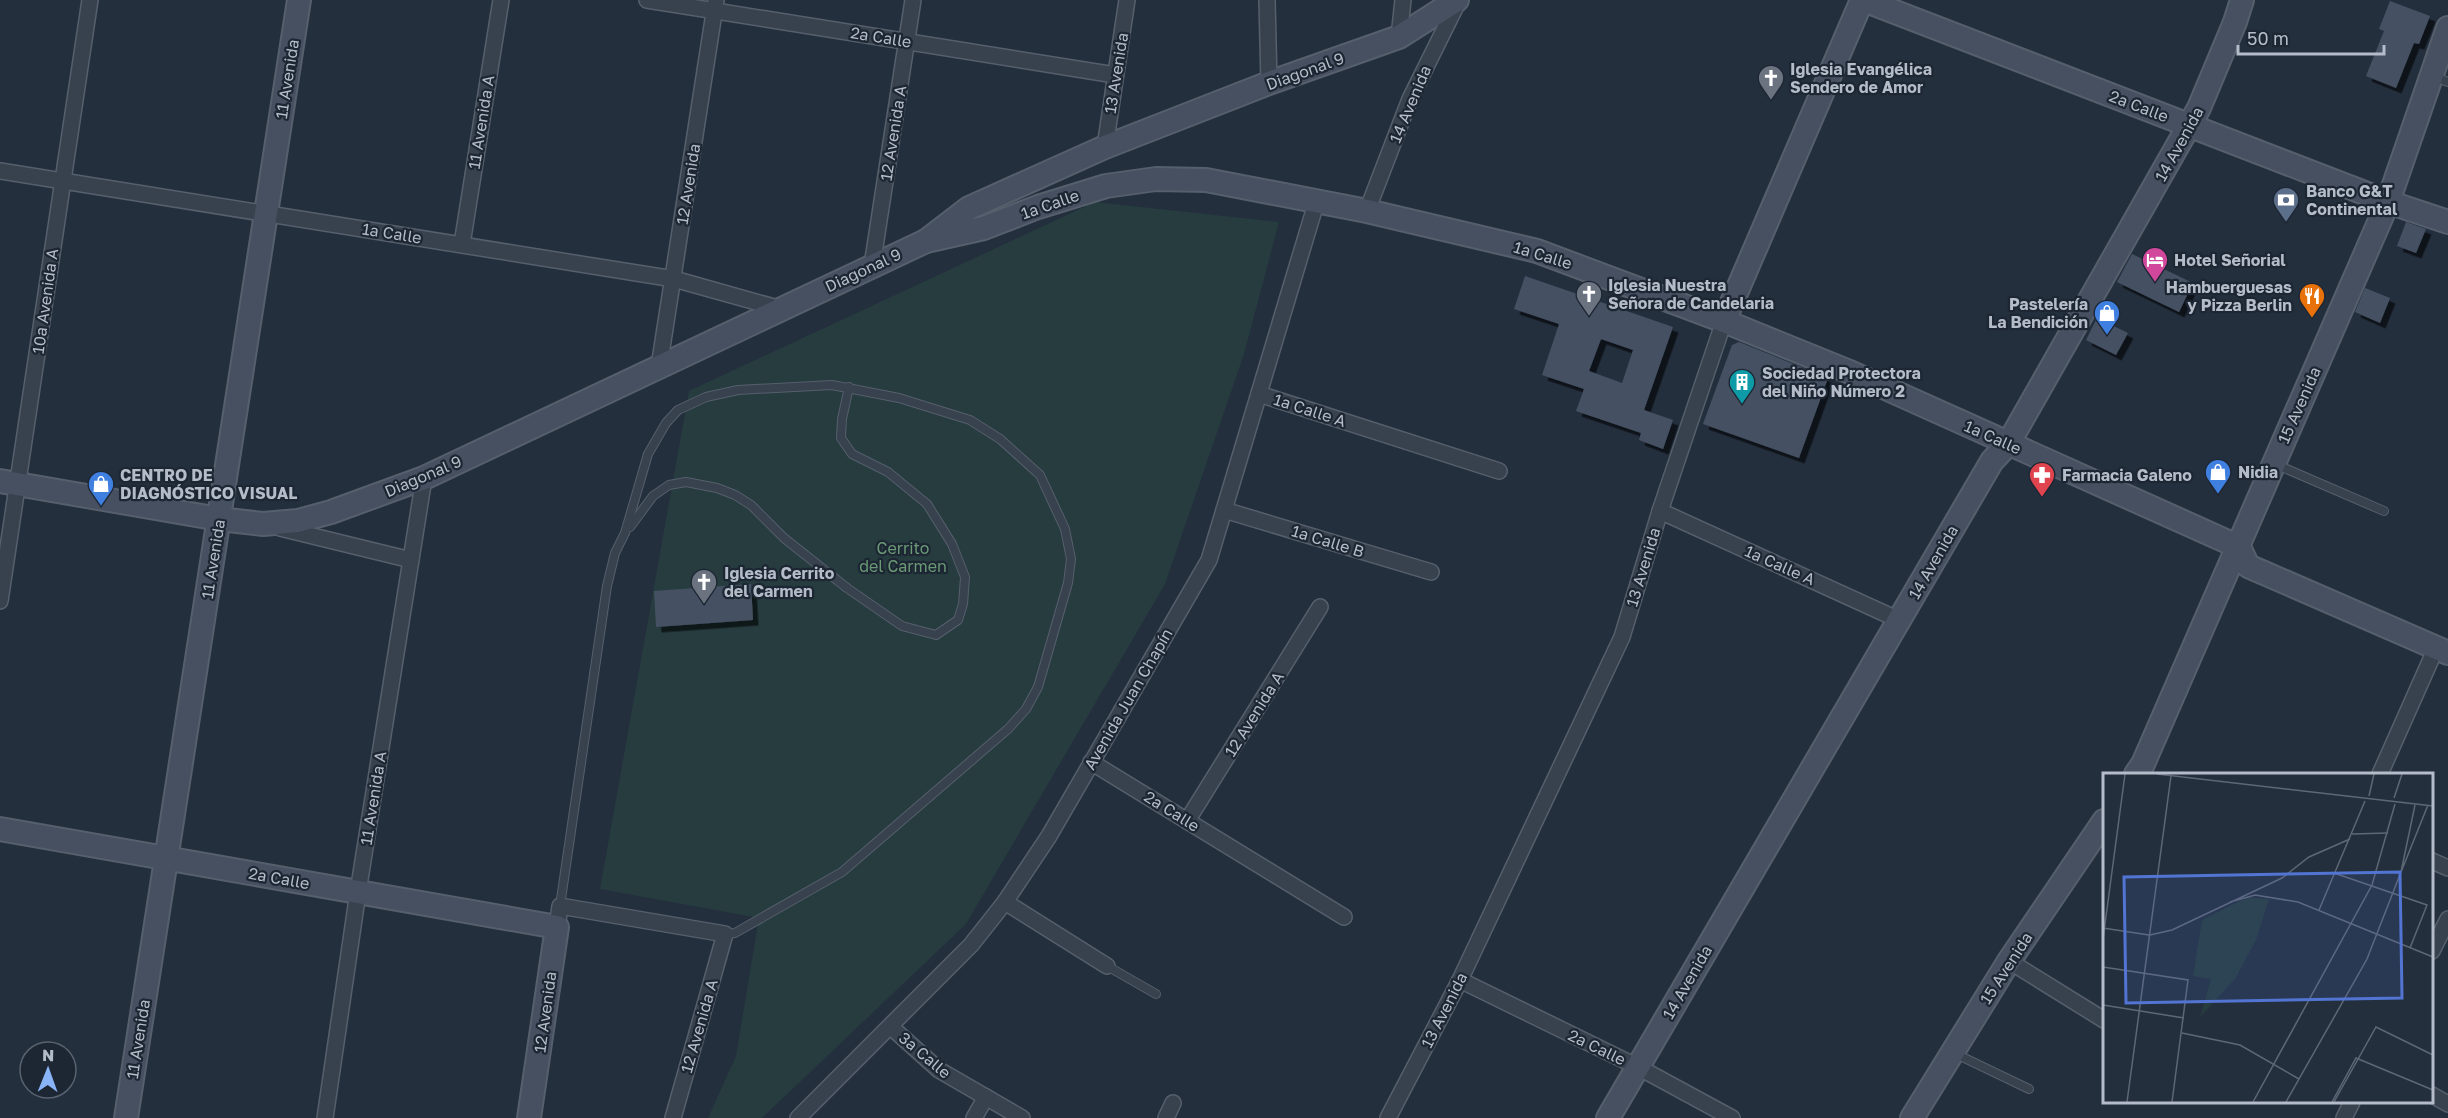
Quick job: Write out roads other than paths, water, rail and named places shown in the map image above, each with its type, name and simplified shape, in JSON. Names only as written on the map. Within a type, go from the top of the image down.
[{"type":"street","name":"10a Avenida A","points":[[0,601],[9,483],[63,181],[90,0]]},
{"type":"street","name":"11 Avenida","points":[[126,1118],[299,0]]},
{"type":"street","name":"11 Avenida A","points":[[462,244],[501,0]]},
{"type":"street","name":"2a Calle","points":[[647,0],[715,5],[907,42],[1115,75]]},
{"type":"street","name":"12 Avenida A","points":[[872,266],[914,0]]},
{"type":"street","name":"13 Avenida","points":[[1105,147],[1127,0]]},
{"type":"street","points":[[1267,0],[1269,83]]},
{"type":"street","points":[[1399,37],[1403,0]]},
{"type":"street","name":"Diagonal 9","points":[[263,524],[298,521],[332,512],[424,478],[926,241],[969,208],[1105,147],[1269,83],[1399,37],[1458,0]]},
{"type":"street","name":"14 Avenida","points":[[1367,211],[1410,99],[1458,0]]},
{"type":"street","name":"2a Calle","points":[[1863,0],[2388,202],[2448,222]]},
{"type":"street","name":"13 Avenida","points":[[1388,1118],[1460,980],[1622,637],[1660,511],[1724,321],[1863,0]]},
{"type":"street","name":"14 Avenida","points":[[1608,1118],[1992,461],[2008,444],[2189,126],[2199,108],[2242,0]]},
{"type":"street","name":"12 Avenida","points":[[659,367],[715,5]]},
{"type":"street","name":"15 Avenida","points":[[2137,773],[2143,764],[2239,547],[2440,79],[2448,28]]},
{"type":"street","name":"1a Calle","points":[[0,171],[674,279],[781,309]]},
{"type":"street","name":"1a Calle","points":[[926,241],[984,228],[1038,207],[1106,186],[1156,179],[1206,180],[1317,200],[1538,251],[1852,372],[2239,547],[2248,566],[2442,650]]},
{"type":"street","name":"Avenida Juan Chapín","points":[[798,1118],[971,945],[1005,902],[1049,836],[1209,560],[1317,200]]},
{"type":"street","name":"1a Calle A","points":[[1259,394],[1499,471]]},
{"type":"street","name":"11 Avenida A","points":[[324,1118],[424,478]]},
{"type":"street","points":[[9,483],[219,519],[263,524],[411,560]]},
{"type":"street","name":"1a Calle B","points":[[1224,510],[1431,572]]},
{"type":"street","name":"1a Calle A","points":[[1660,511],[1899,620]]},
{"type":"street","name":"12 Avenida A","points":[[1187,821],[1320,607]]},
{"type":"street","points":[[2380,773],[2442,650]]},
{"type":"street","name":"2a Calle","points":[[1091,762],[1344,917]]},
{"type":"street","name":"15 Avenida","points":[[1912,1118],[2009,961],[2103,821]]},
{"type":"street","name":"2a Calle","points":[[0,829],[358,892],[559,917],[725,934]]},
{"type":"street","points":[[2433,861],[2448,868]]},
{"type":"street","points":[[1005,902],[1107,966]]},
{"type":"street","name":"12 Avenida","points":[[530,1118],[559,917]]},
{"type":"street","points":[[2433,949],[2448,920]]},
{"type":"street","name":"12 Avenida A","points":[[673,1118],[725,934]]},
{"type":"street","points":[[2009,961],[2103,1019]]},
{"type":"street","name":"2a Calle","points":[[1460,980],[1638,1067],[1732,1118]]},
{"type":"street","name":"3a Calle","points":[[891,1027],[939,1070],[1022,1118]]},
{"type":"street","points":[[2433,1096],[2448,1104]]},
{"type":"street","points":[[974,1118],[986,1097]]},
{"type":"street","points":[[1166,1118],[1173,1103]]},
{"type":"street","points":[[2344,1118],[2351,1103]]},
{"type":"lane","points":[[559,917],[607,586],[615,553],[625,533],[648,454],[666,423],[678,410],[706,398],[738,390],[789,386],[849,387],[899,398],[970,420],[1000,439],[1040,475],[1065,529],[1071,559],[1068,583],[1038,687],[1026,709],[1008,729],[842,872],[735,933],[725,934]]},
{"type":"lane","points":[[625,533],[653,496],[669,485],[686,482],[717,488],[751,505],[784,538],[847,588],[902,626],[936,635],[958,620],[963,604],[965,577],[952,544],[927,504],[888,472],[852,454],[842,438],[842,419],[849,387]]},
{"type":"lane","points":[[2274,463],[2384,511]]},
{"type":"lane","points":[[1107,966],[1156,994]]},
{"type":"lane","points":[[1952,1052],[2029,1089]]},
{"type":"place","name":"Iglesia Evangélica Sendero de Amor","points":[[1771,101]]},
{"type":"place","name":"Banco G&T Continental","points":[[2286,223]]},
{"type":"place","name":"Hotel Señorial","points":[[2155,283]]},
{"type":"place","name":"Iglesia Nuestra Señora de Candelaria","points":[[1589,317]]},
{"type":"place","name":"Hambuerguesas y Pizza Berlin","points":[[2312,319]]},
{"type":"place","name":"Pastelería La Bendición","points":[[2107,336]]},
{"type":"place","name":"Sociedad Protectora del Niño Número 2","points":[[1742,405]]},
{"type":"place","name":"Nidia","points":[[2218,495]]},
{"type":"place","name":"Farmacia Galeno","points":[[2042,498]]},
{"type":"place","name":"CENTRO DE DIAGNÓSTICO VISUAL","points":[[101,507]]},
{"type":"place","name":"Iglesia Cerrito del Carmen","points":[[704,605]]},
{"type":"park label","name":"Cerrito del Carmen","points":[[903,557]]}]
